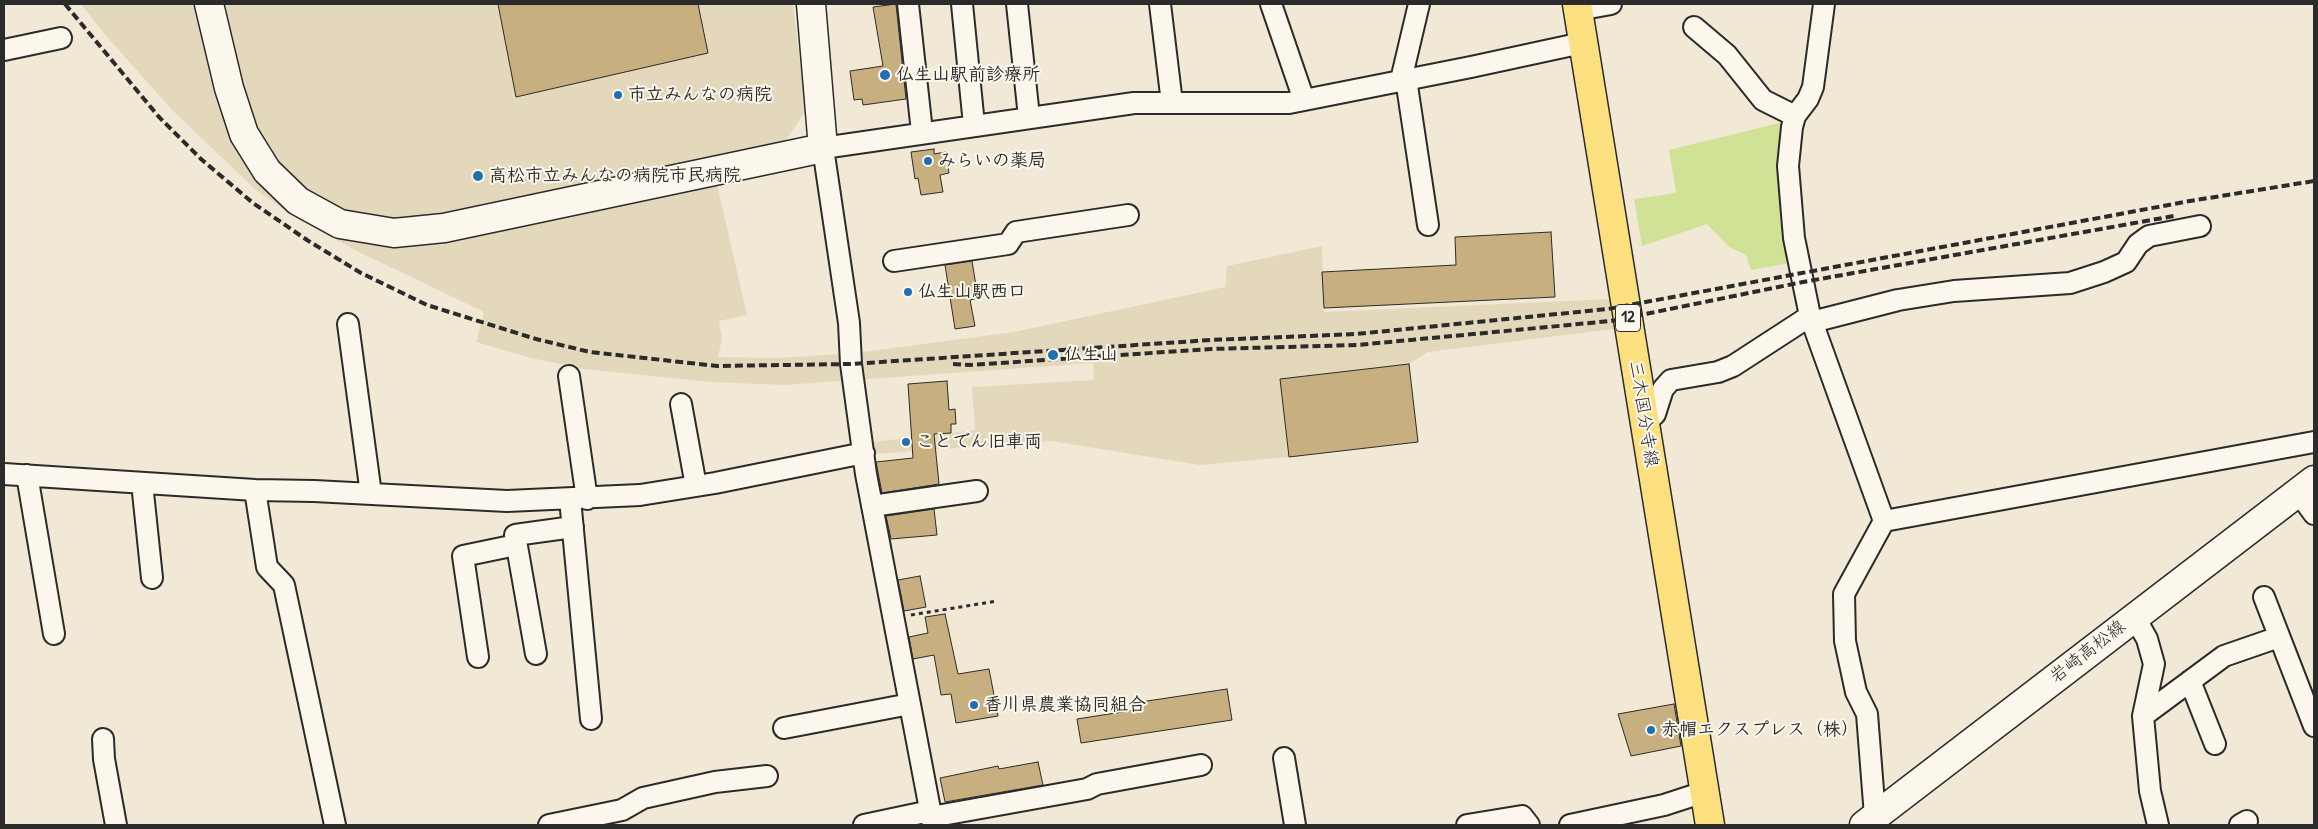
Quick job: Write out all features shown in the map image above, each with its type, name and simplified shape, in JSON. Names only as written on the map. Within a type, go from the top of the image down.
[{"type":"main road","name":"三木国分寺線","points":[[1578,7],[1582,42],[1710,825]]},
{"type":"street","points":[[209,4],[229,88],[244,134],[267,171],[298,201],[340,224],[394,233],[444,228],[823,148],[922,132],[1134,103],[1289,103],[1582,42]]},
{"type":"street","points":[[811,4],[823,148],[842,266],[849,323],[851,364],[864,453],[872,506],[931,818]]},
{"type":"street","points":[[908,4],[922,132]]},
{"type":"street","points":[[962,4],[974,125]]},
{"type":"street","points":[[1017,4],[1029,117]]},
{"type":"street","points":[[1160,4],[1172,103]]},
{"type":"street","points":[[1271,4],[1304,100]]},
{"type":"street","points":[[1419,4],[1404,80],[1428,225]]},
{"type":"street","points":[[1578,7],[1612,4]]},
{"type":"street","points":[[1824,4],[1814,87],[1808,99],[1795,116],[1788,166],[1794,238],[1811,319],[1884,521],[1844,594],[1845,641],[1856,692],[1867,714],[1869,821]]},
{"type":"street","points":[[1694,27],[1727,55],[1763,100],[1795,116]]},
{"type":"street","points":[[4,50],[61,38]]},
{"type":"street","points":[[894,261],[1008,244],[1016,232],[1128,215]]},
{"type":"street","points":[[1645,423],[1655,414],[1663,388],[1672,380],[1718,372],[1733,366],[1811,319],[1898,300],[1954,291],[2070,283],[2104,272],[2126,262],[2138,244],[2148,236],[2200,226]]},
{"type":"street","points":[[348,324],[370,494]]},
{"type":"street","points":[[569,376],[579,499],[573,527],[591,719]]},
{"type":"street","points":[[681,404],[696,486]]},
{"type":"street","points":[[1884,521],[2314,442]]},
{"type":"street","points":[[4,474],[255,490],[507,501],[640,495],[864,453]]},
{"type":"street","points":[[27,475],[54,634]]},
{"type":"street","points":[[142,483],[152,578]]},
{"type":"street","points":[[2306,486],[2314,514]]},
{"type":"street","name":"岩崎高松線","points":[[1869,821],[2306,486]]},
{"type":"street","points":[[255,490],[267,567],[284,585],[334,825]]},
{"type":"street","points":[[872,506],[977,492]]},
{"type":"street","points":[[536,654],[514,535],[573,527]]},
{"type":"street","points":[[478,657],[463,556],[516,544]]},
{"type":"street","points":[[2264,596],[2314,726]]},
{"type":"street","points":[[2134,616],[2147,639],[2154,664],[2143,716],[2150,790],[2158,825]]},
{"type":"street","points":[[2143,716],[2224,656],[2279,637]]},
{"type":"street","points":[[2190,680],[2215,744]]},
{"type":"street","points":[[784,728],[910,704]]},
{"type":"street","points":[[103,739],[104,759],[116,825]]},
{"type":"street","points":[[1284,758],[1295,825]]},
{"type":"street","points":[[864,825],[931,818],[1087,789],[1097,784],[1201,765]]},
{"type":"street","points":[[549,825],[622,810],[643,798],[706,784],[767,776]]},
{"type":"street","points":[[1570,825],[1664,805],[1704,792]]},
{"type":"street","points":[[1467,825],[1522,816],[1529,825]]},
{"type":"path","points":[[894,618],[997,601]]},
{"type":"shaded area","name":"高松市立みんなの病院市民病院","points":[[81,4],[793,4],[806,110],[781,148],[712,163],[747,315],[719,321],[722,339],[718,357],[780,358],[855,353],[1014,332],[1225,287],[1227,266],[1322,246],[1324,312],[1609,299],[1614,329],[1428,352],[1409,364],[1280,379],[1289,457],[1200,465],[1051,441],[873,454],[873,442],[975,430],[972,387],[1094,380],[1093,363],[785,385],[711,382],[584,369],[531,358],[476,342],[484,312],[361,253],[299,220],[256,190],[173,111],[107,37]]},
{"type":"green space","points":[[1779,123],[1788,129],[1796,262],[1751,270],[1746,255],[1729,247],[1707,224],[1642,246],[1634,199],[1676,193],[1669,150]]},
{"type":"building","points":[[498,4],[698,4],[708,53],[516,97]]},
{"type":"building","points":[[896,4],[906,99],[863,105],[862,99],[854,100],[850,71],[883,66],[873,7]]},
{"type":"building","points":[[934,149],[934,154],[946,152],[949,173],[940,175],[943,192],[921,195],[918,178],[915,179],[911,152]]},
{"type":"building","points":[[1551,232],[1555,297],[1324,308],[1322,272],[1456,265],[1455,237]]},
{"type":"building","points":[[972,261],[978,298],[970,300],[975,326],[955,329],[945,265]]},
{"type":"building","points":[[1409,364],[1418,442],[1289,457],[1280,379]]},
{"type":"building","points":[[947,381],[949,410],[955,409],[956,424],[951,424],[951,433],[934,434],[939,484],[882,493],[876,462],[913,458],[908,384]]},
{"type":"building","points":[[934,509],[937,535],[891,539],[886,516]]},
{"type":"building","points":[[920,576],[926,607],[904,611],[898,580]]},
{"type":"building","points":[[945,614],[958,674],[989,669],[998,716],[956,723],[951,694],[941,695],[934,655],[913,659],[909,637],[928,633],[925,617]]},
{"type":"building","points":[[1227,689],[1232,720],[1081,743],[1077,719],[1135,710],[1134,703]]},
{"type":"building","name":"赤帽エクスプレス（株）","points":[[1674,704],[1681,746],[1631,756],[1618,714]]},
{"type":"building","points":[[1038,762],[1043,785],[945,802],[940,778],[998,766],[999,769]]},
{"type":"railway","points":[[65,4],[159,117],[201,159],[253,203],[307,240],[361,273],[427,305],[536,339],[590,352],[717,366],[851,364],[1211,340],[1356,334],[1608,309],[2190,201],[2314,181]]},
{"type":"railway","points":[[953,364],[970,365],[1211,349],[1357,345],[1611,321],[1803,282],[2174,216]]},
{"type":"place","name":"仏生山駅前診療所","points":[[885,75]]},
{"type":"place","name":"市立みんなの病院","points":[[618,95]]},
{"type":"place","name":"みらいの薬局","points":[[928,161]]},
{"type":"place","name":"高松市立みんなの病院市民病院","points":[[478,176]]},
{"type":"place","name":"仏生山駅西口","points":[[908,292]]},
{"type":"place","name":"仏生山","points":[[1053,355]]},
{"type":"place","name":"ことでん旧車両","points":[[906,442]]},
{"type":"place","name":"香川県農業協同組合","points":[[974,705]]},
{"type":"place","name":"赤帽エクスプレス（株）","points":[[1651,730]]}]
